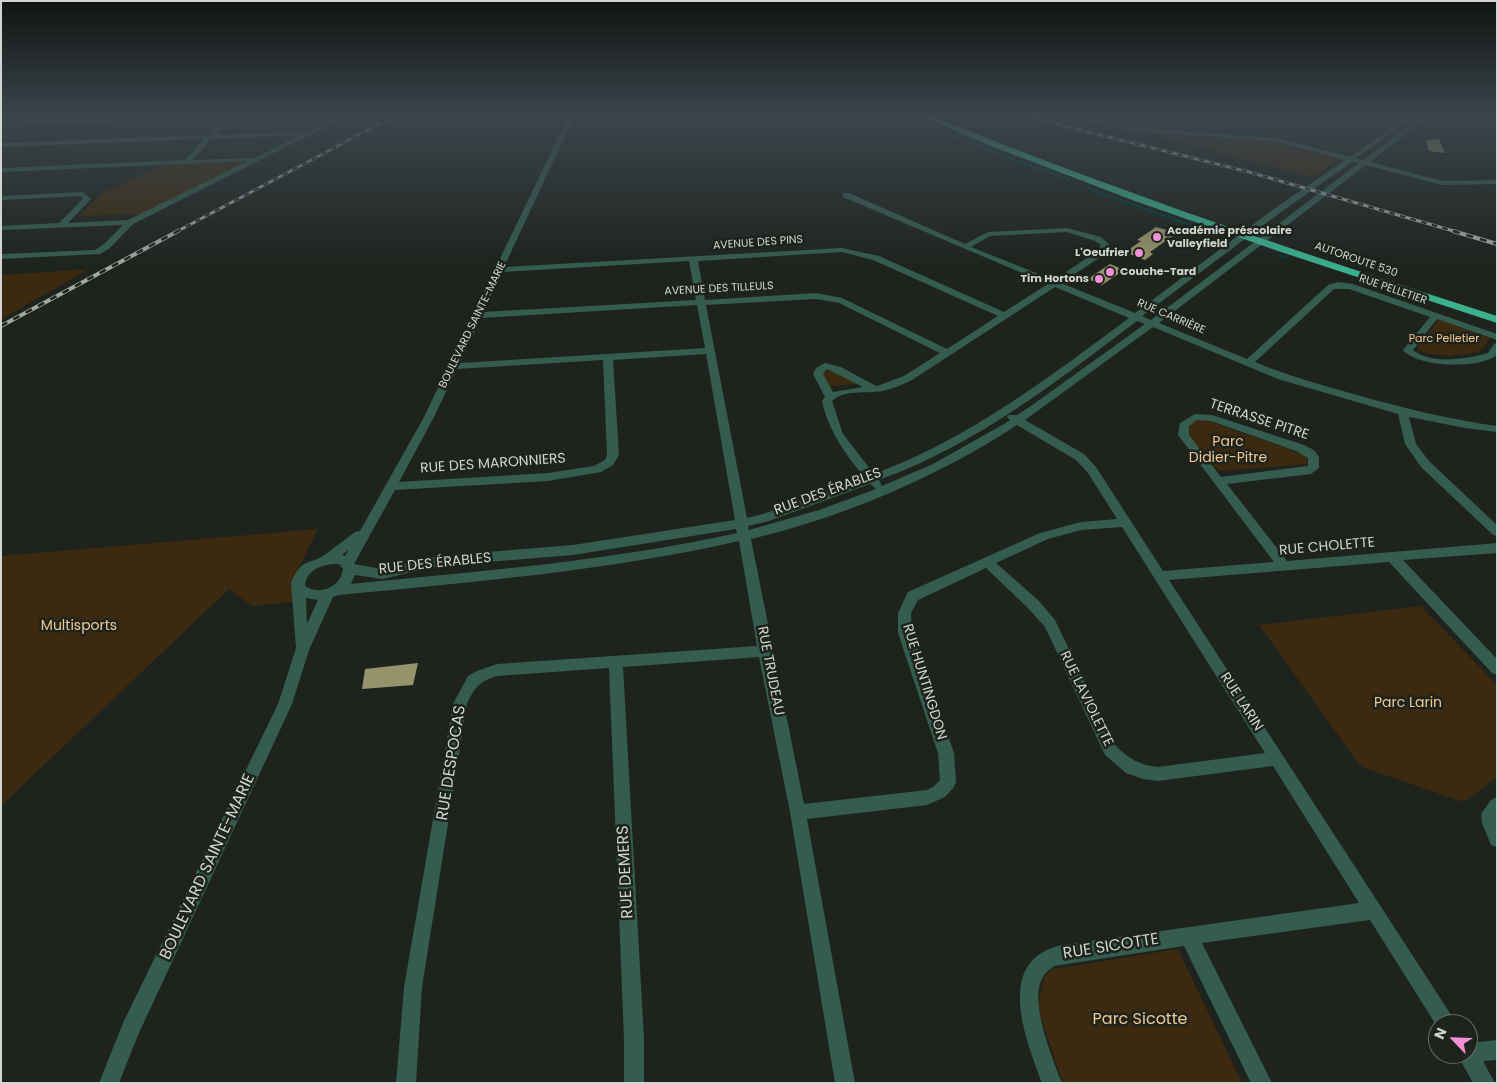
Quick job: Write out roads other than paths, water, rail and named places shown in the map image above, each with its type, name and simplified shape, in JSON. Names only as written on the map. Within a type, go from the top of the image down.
[{"type":"highway","name":"AUTOROUTE 530","points":[[1054,168],[1497,314]]},
{"type":"highway","name":"AUTOROUTE 530","points":[[1263,238],[1497,320]]},
{"type":"street","points":[[1,170],[57,168]]},
{"type":"street","points":[[1,256],[97,252],[107,246],[130,222],[241,168]]},
{"type":"street","name":"BOULEVARD SAINTE-MARIE","points":[[109,1083],[130,1030],[284,704],[302,650],[332,592],[348,580],[349,566],[366,528],[429,416],[548,168]]},
{"type":"street","name":"RUE DES ÉRABLES","points":[[332,592],[606,563],[743,530],[765,518],[873,480],[951,444],[1032,395],[1308,188],[1339,168]]},
{"type":"street","name":"RUE DES ÉRABLES","points":[[349,566],[368,573],[382,574],[439,561],[573,550],[792,525],[882,491],[936,468],[1018,420],[1123,342],[1153,323],[1358,168]]},
{"type":"street","points":[[1385,168],[1442,183],[1497,182]]},
{"type":"street","points":[[1,198],[84,194],[87,199],[61,225]]},
{"type":"street","name":"RUE CARRIÈRE","points":[[846,195],[965,247],[1310,386],[1403,412],[1465,425],[1497,429]]},
{"type":"street","points":[[1,228],[130,222]]},
{"type":"street","points":[[882,491],[838,434],[828,405],[827,400],[830,396],[839,392],[875,389],[894,385],[948,353],[1056,283],[1099,254],[1106,244],[1098,239],[1067,230],[988,234],[965,247]]},
{"type":"street","name":"AVENUE DES PINS","points":[[500,270],[821,251],[850,251],[876,258],[1005,316]]},
{"type":"street","name":"RUE TRUDEAU","points":[[693,259],[765,651],[798,812],[845,1083]]},
{"type":"street","name":"RUE PELLETIER","points":[[1249,363],[1331,287],[1338,285],[1350,286],[1497,338]]},
{"type":"street","name":"AVENUE DES TILLEULS","points":[[478,315],[808,295],[834,298],[849,304],[948,353]]},
{"type":"street","points":[[1435,316],[1408,350],[1412,355],[1429,361],[1482,358],[1492,355],[1497,346]]},
{"type":"street","points":[[453,366],[709,351]]},
{"type":"street","name":"RUE DES MARONNIERS","points":[[390,486],[548,477],[597,469],[609,462],[613,455],[608,357]]},
{"type":"street","points":[[830,396],[818,374],[825,366],[837,369],[875,389]]},
{"type":"street","points":[[1403,412],[1411,444],[1425,464],[1497,532]]},
{"type":"street","name":"RUE LARIN","points":[[1004,413],[1080,457],[1092,470],[1441,1014]]},
{"type":"street","name":"TERRASSE PITRE","points":[[1217,481],[1306,471],[1313,468],[1315,463],[1314,457],[1310,452],[1300,448],[1212,418],[1195,416],[1184,426],[1183,435],[1217,481],[1284,566]]},
{"type":"street","name":"RUE HUNTINGDON","points":[[798,812],[927,797],[939,792],[948,782],[946,753],[905,633],[905,607],[913,596],[1044,536],[1081,526],[1127,522]]},
{"type":"street","name":"BOULEVARD SAINTE-MARIE","points":[[302,650],[300,589],[298,583],[304,571],[311,565],[328,559],[349,544],[366,528]]},
{"type":"street","name":"RUE CHOLETTE","points":[[1160,576],[1497,548]]},
{"type":"street","points":[[1392,556],[1497,669]]},
{"type":"street","points":[[328,559],[336,558],[349,566]]},
{"type":"street","name":"RUE LAVIOLETTE","points":[[987,562],[1033,604],[1050,624],[1110,750],[1123,764],[1139,772],[1158,774],[1277,758]]},
{"type":"street","points":[[300,589],[311,596],[332,592]]},
{"type":"street","name":"RUE DESPOCAS","points":[[406,1083],[414,987],[423,921],[438,845],[460,704],[467,686],[477,676],[497,670],[765,651]]},
{"type":"street","name":"RUE DEMERS","points":[[616,661],[634,1039],[634,1083]]},
{"type":"street","points":[[1497,805],[1489,814],[1497,839]]},
{"type":"street","name":"RUE SICOTTE","points":[[1052,1083],[1030,1016],[1028,997],[1037,969],[1048,958],[1062,954],[1374,910]]},
{"type":"street","points":[[1189,936],[1262,1083]]},
{"type":"street","points":[[1478,1053],[1497,1050]]},
{"type":"street","points":[[1473,1064],[1485,1083]]},
{"type":"waterway","points":[[1035,168],[1069,179]]},
{"type":"waterway","points":[[1088,186],[1089,189],[1207,231]]},
{"type":"waterway","points":[[1280,256],[1285,257]]},
{"type":"railway","points":[[176,232],[297,168]]},
{"type":"railway","points":[[1231,168],[1457,232]]},
{"type":"railway","points":[[1,326],[178,231]]},
{"type":"railway","points":[[1453,231],[1497,244]]},
{"type":"place","name":"Académie préscolaire Valleyfield","points":[[1157,237]]},
{"type":"place","name":"L'Oeufrier","points":[[1139,253]]},
{"type":"place","name":"Couche-Tard","points":[[1110,272]]},
{"type":"place","name":"Tim Hortons","points":[[1099,279]]},
{"type":"park label","name":"Parc Pelletier","points":[[1444,339]]},
{"type":"park label","name":"Parc Didier-Pitre","points":[[1228,450]]},
{"type":"park label","name":"Multisports","points":[[79,626]]},
{"type":"park label","name":"Parc Larin","points":[[1408,703]]},
{"type":"park label","name":"Parc Sicotte","points":[[1140,1020]]}]
